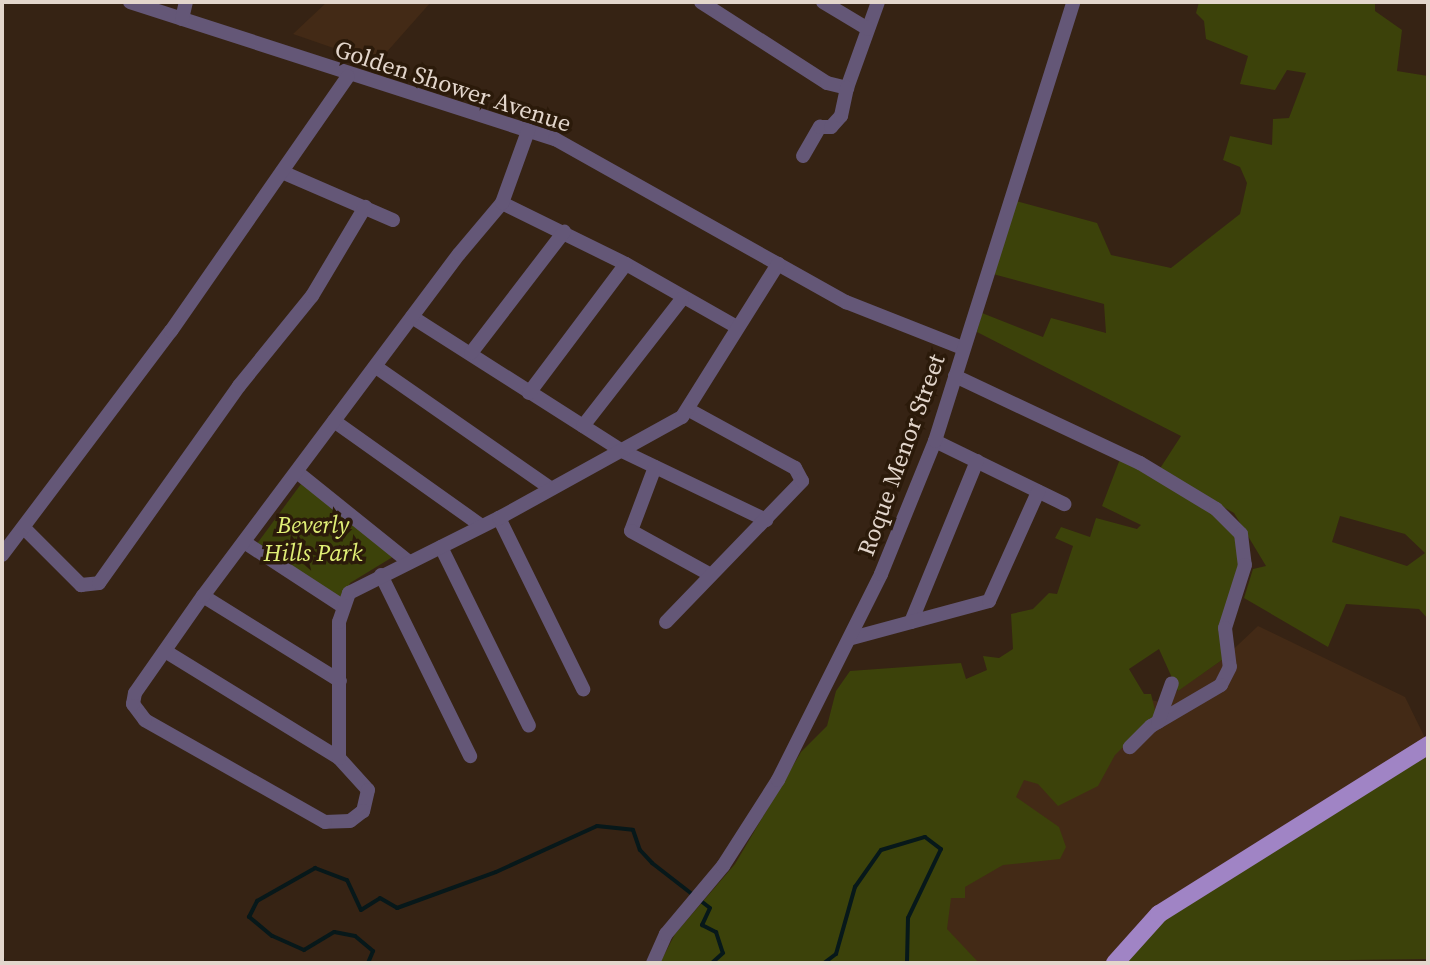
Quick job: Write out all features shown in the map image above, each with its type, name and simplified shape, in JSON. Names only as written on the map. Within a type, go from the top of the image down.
[{"type":"main road","points":[[1115,963],[1159,914],[1428,745]]},
{"type":"street","name":"Golden Shower Avenue","points":[[130,2],[348,76],[555,139],[846,302],[963,348]]},
{"type":"street","points":[[182,19],[186,2]]},
{"type":"street","points":[[701,2],[827,83],[847,88]]},
{"type":"street","points":[[823,2],[868,29]]},
{"type":"street","points":[[803,156],[820,127],[831,127],[841,116],[847,88],[878,2]]},
{"type":"street","name":"Roque Menor Street","points":[[653,963],[685,910],[730,857],[778,780],[852,638],[935,441],[1073,2]]},
{"type":"street","points":[[2,555],[282,172],[348,76]]},
{"type":"street","points":[[165,651],[339,758],[369,797],[363,811],[339,825],[325,822],[145,720],[133,704],[135,693],[203,596],[334,421],[502,203],[528,131]]},
{"type":"street","points":[[282,172],[393,220]]},
{"type":"street","points":[[502,203],[626,264],[682,299],[737,327]]},
{"type":"street","points":[[24,528],[81,585],[99,583],[239,386],[312,296],[365,207]]},
{"type":"street","points":[[471,353],[564,232]]},
{"type":"street","points":[[529,393],[626,264]]},
{"type":"street","points":[[339,758],[342,606],[355,587],[499,518],[622,451],[689,410],[778,264]]},
{"type":"street","points":[[583,426],[682,299]]},
{"type":"street","points":[[412,317],[622,451],[766,520]]},
{"type":"street","points":[[376,367],[550,488]]},
{"type":"street","points":[[955,376],[1140,463],[1216,509],[1241,534],[1245,565],[1225,628],[1230,667],[1221,685],[1158,722],[1130,747]]},
{"type":"street","points":[[666,622],[799,488],[801,472],[689,410]]},
{"type":"street","points":[[334,421],[482,526]]},
{"type":"street","points":[[935,441],[1064,504]]},
{"type":"street","points":[[911,622],[977,461]]},
{"type":"street","points":[[655,467],[631,531],[711,575]]},
{"type":"street","points":[[297,472],[409,562]]},
{"type":"street","points":[[852,638],[989,601],[1038,492]]},
{"type":"street","points":[[499,518],[583,689]]},
{"type":"street","points":[[244,542],[342,606]]},
{"type":"street","points":[[441,547],[529,726]]},
{"type":"street","points":[[381,575],[470,756]]},
{"type":"street","points":[[203,596],[340,681]]},
{"type":"street","points":[[1158,722],[1172,683]]},
{"type":"shaded area","points":[[327,2],[431,2],[377,63],[293,34]]},
{"type":"shaded area","points":[[1258,626],[1405,697],[1428,744],[1428,755],[1163,920],[1123,963],[973,963],[942,937],[961,819],[1139,698],[1161,702],[1222,660]]},
{"type":"green space","points":[[1199,2],[1375,2],[1375,11],[1402,30],[1397,71],[1428,76],[1428,619],[1419,609],[1346,604],[1328,647],[1244,598],[1253,569],[1266,566],[1234,513],[1159,470],[1181,436],[977,332],[982,313],[1043,337],[1051,318],[1106,333],[1104,304],[993,274],[1016,201],[1097,223],[1111,255],[1171,268],[1240,214],[1247,183],[1240,167],[1223,160],[1230,136],[1272,145],[1273,119],[1289,118],[1306,73],[1287,70],[1275,90],[1240,84],[1248,56],[1206,39],[1204,21],[1196,13]],"holes":[[[1340,516],[1405,534],[1425,553],[1407,566],[1332,542]]]},
{"type":"green space","points":[[1120,459],[1202,506],[1237,535],[1241,568],[1221,635],[1222,660],[1178,691],[1159,649],[1129,669],[1144,694],[1151,694],[1156,714],[1115,755],[1098,786],[1058,806],[1038,784],[1024,780],[1016,797],[1059,827],[1066,847],[1060,859],[1003,865],[965,887],[965,898],[951,898],[947,929],[979,963],[660,963],[675,934],[735,864],[801,752],[827,726],[836,691],[850,671],[961,663],[966,679],[987,670],[983,656],[999,658],[1013,649],[1011,614],[1033,609],[1049,593],[1057,594],[1073,546],[1055,538],[1061,527],[1090,537],[1096,518],[1137,529],[1141,525],[1102,506]]},
{"type":"green space","name":"Beverly Hills Park","points":[[301,484],[396,555],[350,583],[342,602],[256,545]]},
{"type":"green space","points":[[1428,755],[1428,959],[1123,963],[1163,920]]},
{"type":"waterway","points":[[368,963],[373,951],[355,936],[334,932],[304,950],[272,936],[249,917],[257,901],[315,868],[347,880],[361,910],[380,898],[397,908],[496,872],[597,826],[633,830],[640,850],[652,863],[710,908],[702,925],[716,932],[723,953],[712,963]]},
{"type":"waterway","points":[[824,963],[836,954],[855,887],[881,850],[925,837],[941,849],[908,918],[907,963]]},
{"type":"waterway","points":[[2,958],[3,963]]}]
